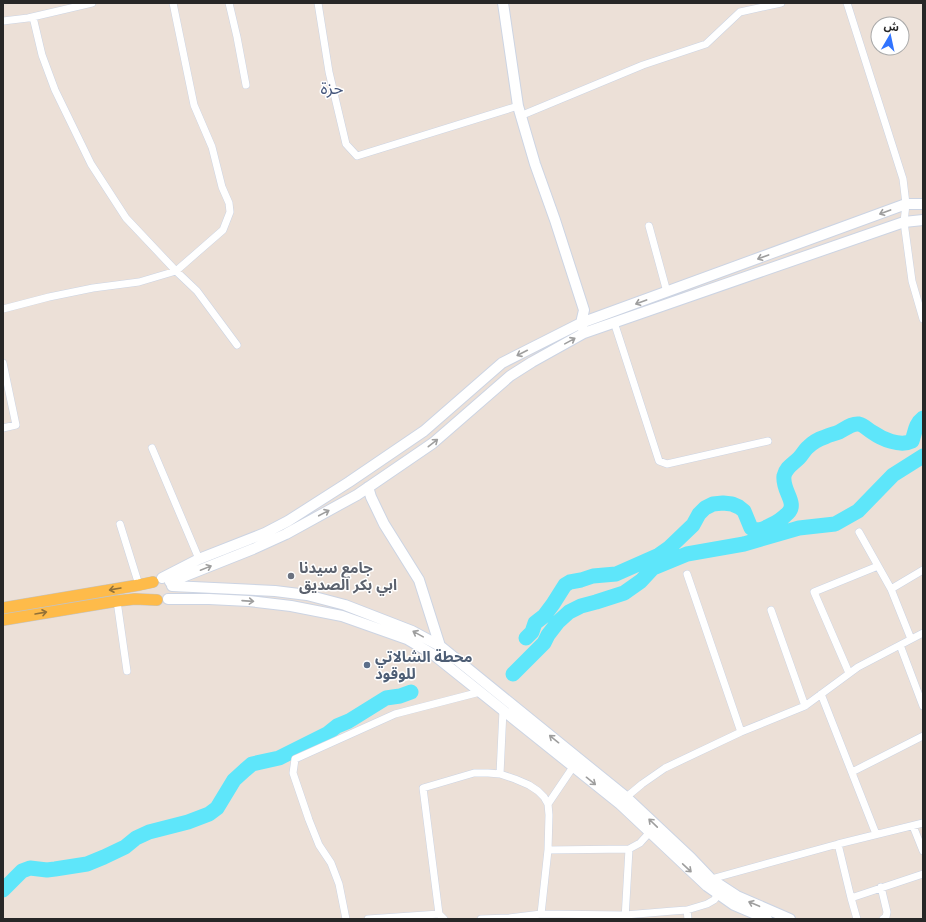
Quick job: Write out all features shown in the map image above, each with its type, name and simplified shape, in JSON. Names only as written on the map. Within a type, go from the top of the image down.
[{"type":"main road","points":[[164,582],[172,592],[170,597],[162,599],[151,595],[150,587],[253,549],[286,534],[357,495],[433,443],[510,376],[582,328],[584,310],[535,164],[519,111],[503,3]]},
{"type":"main road","points":[[164,582],[199,559],[265,533],[288,521],[349,482],[424,431],[502,363],[667,292],[906,204],[923,204]]},
{"type":"main road","points":[[584,310],[597,323],[614,322],[904,222],[923,220]]},
{"type":"main road","points":[[368,488],[384,524],[419,580],[440,646]]},
{"type":"main road","points":[[3,608],[164,582],[268,590],[307,595],[346,606],[412,631],[440,646],[691,858],[718,894],[734,905],[766,919]]},
{"type":"main road","points":[[3,620],[117,601],[145,599],[209,599],[291,606],[342,616],[407,639],[434,655],[573,767],[623,801],[649,833],[709,882],[790,919]]},
{"type":"street","points":[[3,21],[34,17],[92,3]]},
{"type":"street","points":[[3,309],[49,297],[93,288],[139,282],[176,271],[223,230],[230,212],[229,203],[222,187],[212,147],[194,105],[173,3]]},
{"type":"street","points":[[229,3],[246,85]]},
{"type":"street","points":[[318,3],[329,72],[346,144],[357,156],[519,111],[643,65],[706,44],[740,12],[781,3]]},
{"type":"street","points":[[848,3],[903,179],[906,204],[904,222],[912,281],[923,319]]},
{"type":"street","points":[[34,17],[42,55],[55,90],[91,164],[126,218],[197,291],[237,345]]},
{"type":"street","points":[[649,226],[667,292]]},
{"type":"street","points":[[614,322],[659,461],[667,464],[768,442]]},
{"type":"street","points":[[3,363],[16,425],[3,428]]},
{"type":"street","points":[[152,448],[199,559]]},
{"type":"street","points":[[120,524],[139,585]]},
{"type":"street","points":[[859,532],[892,590],[911,640]]},
{"type":"street","points":[[849,673],[814,592],[878,566]]},
{"type":"street","points":[[892,590],[923,570]]},
{"type":"street","points":[[687,574],[741,732]]},
{"type":"street","points":[[117,601],[127,671]]},
{"type":"street","points":[[771,610],[806,706]]},
{"type":"street","points":[[623,801],[642,784],[665,768],[741,732],[806,706],[858,667],[923,634]]},
{"type":"street","points":[[900,645],[923,706]]},
{"type":"street","points":[[346,919],[339,884],[331,863],[319,845],[293,773],[295,759],[395,714],[480,692]]},
{"type":"street","points":[[821,694],[876,834]]},
{"type":"street","points":[[500,774],[503,710]]},
{"type":"street","points":[[852,772],[923,736]]},
{"type":"street","points":[[548,804],[573,767]]},
{"type":"street","points":[[368,919],[441,916],[424,788],[474,773],[488,772],[516,779],[529,785],[538,791],[548,804],[550,815],[548,850],[541,914]]},
{"type":"street","points":[[709,882],[838,844],[923,823]]},
{"type":"street","points":[[913,826],[923,851]]},
{"type":"street","points":[[548,850],[630,849],[640,843],[649,833]]},
{"type":"street","points":[[838,844],[857,919]]},
{"type":"street","points":[[625,917],[630,849]]},
{"type":"street","points":[[851,898],[923,874]]},
{"type":"street","points":[[881,888],[887,912],[886,918],[884,919]]},
{"type":"street","points":[[481,919],[509,918],[541,914],[625,917],[687,910],[707,904],[714,900],[718,894]]},
{"type":"street","points":[[687,910],[688,919]]},
{"type":"waterway","points":[[526,638],[532,632],[535,623],[544,616],[565,585],[570,582],[593,576],[616,574],[659,555],[669,548],[693,525],[699,514],[705,508],[713,504],[732,504],[739,507],[744,511],[751,528],[754,529],[763,529],[778,521],[791,509],[791,501],[785,487],[785,473],[807,448],[818,440],[839,432],[851,425],[859,424],[886,440],[897,443],[907,443],[912,441],[917,426],[923,418]]},
{"type":"waterway","points":[[513,674],[544,643],[558,622],[569,612],[581,606],[624,593],[641,581],[653,568],[687,554],[744,544],[799,528],[835,524],[858,511],[893,475],[923,456]]},
{"type":"waterway","points":[[3,890],[22,871],[30,868],[47,870],[87,864],[125,847],[136,838],[149,832],[188,822],[209,814],[217,808],[234,780],[252,764],[279,758],[327,734],[337,726],[349,721],[386,698],[400,696],[411,692]]},
{"type":"place","name":"جامع سيدنا ابي بكر الصديق","points":[[291,576]]},
{"type":"place","name":"محطة الشالاتي للوقود","points":[[367,665]]},
{"type":"district","name":"حزة","points":[[332,88]]}]
